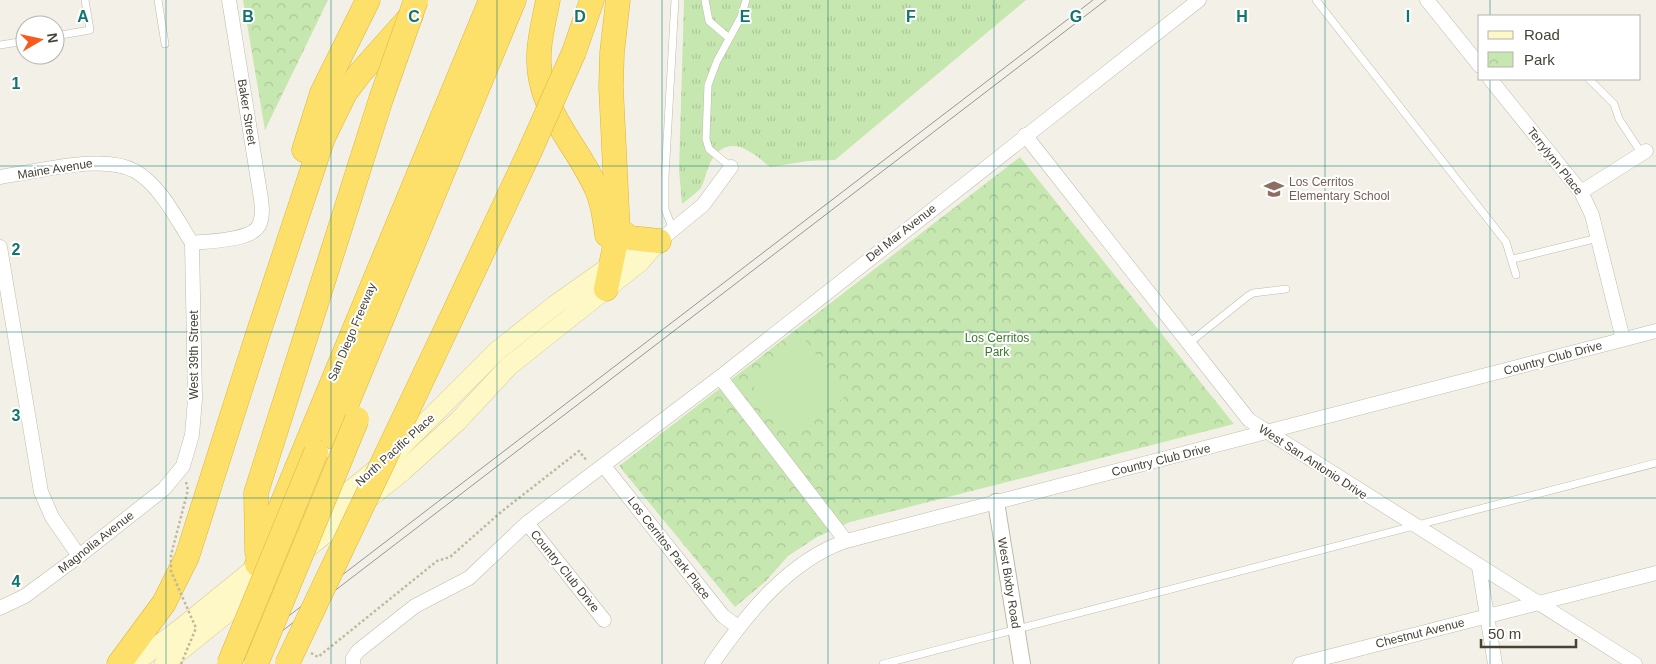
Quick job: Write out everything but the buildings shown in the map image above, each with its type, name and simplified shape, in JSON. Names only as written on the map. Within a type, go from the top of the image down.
[{"type":"highway","points":[[257,336],[303,154],[322,93],[368,0]]},
{"type":"highway","points":[[257,564],[256,493],[381,100],[416,0]]},
{"type":"highway","points":[[119,664],[164,603],[187,557],[316,158],[334,115],[361,72],[425,0]]},
{"type":"highway","name":"San Diego Freeway","points":[[215,664],[294,470],[491,0]]},
{"type":"highway","points":[[239,664],[364,344],[504,0]]},
{"type":"highway","points":[[229,664],[514,0]]},
{"type":"highway","points":[[256,664],[528,0]]},
{"type":"highway","points":[[548,0],[539,46],[540,80],[548,102],[596,188],[612,226],[631,238],[666,236]]},
{"type":"highway","points":[[287,664],[530,151],[574,52],[592,0]]},
{"type":"highway","points":[[606,289],[610,266],[612,226],[612,53],[618,0]]},
{"type":"main road","name":"North Pacific Place","points":[[133,664],[181,628],[391,457],[497,351],[555,305],[610,266],[666,236]]},
{"type":"main road","name":"North Pacific Place","points":[[164,664],[403,471],[458,421],[509,366],[640,262],[666,236]]},
{"type":"street","name":"Baker Street","points":[[192,243],[244,236],[255,232],[260,224],[261,200],[229,0]]},
{"type":"street","name":"Del Mar Avenue","points":[[604,466],[1199,0]]},
{"type":"street","points":[[1427,0],[1478,64]]},
{"type":"street","name":"Terrylynn Place","points":[[1491,80],[1581,192],[1592,215],[1623,340]]},
{"type":"street","name":"West San Antonio Drive","points":[[1025,135],[1249,420],[1265,433],[1635,664]]},
{"type":"street","points":[[1581,192],[1644,153]]},
{"type":"street","name":"Maine Avenue","points":[[0,177],[100,162],[119,164],[137,172],[152,187],[192,243]]},
{"type":"street","name":"North Pacific Place","points":[[666,236],[703,205],[732,167]]},
{"type":"street","name":"West 39th Street","points":[[183,466],[192,435],[195,399],[192,243]]},
{"type":"street","points":[[0,248],[41,492],[52,517],[79,556]]},
{"type":"street","name":"Country Club Drive","points":[[712,664],[758,602],[804,564],[829,547],[846,541],[1656,331]]},
{"type":"street","points":[[720,377],[846,541]]},
{"type":"street","name":"Magnolia Avenue","points":[[0,608],[25,596],[79,556],[164,489],[183,466]]},
{"type":"street","name":"Country Club Drive","points":[[353,664],[353,658],[358,651],[415,606],[469,578],[526,523],[604,466]]},
{"type":"street","name":"Los Cerritos Park Place","points":[[604,466],[723,616],[738,627]]},
{"type":"street","name":"West Bixby Road","points":[[996,502],[1022,664]]},
{"type":"street","name":"Country Club Drive","points":[[526,523],[604,620]]},
{"type":"street","points":[[1480,567],[1495,664]]},
{"type":"street","name":"Chestnut Avenue","points":[[1300,664],[1656,573]]},
{"type":"lane","points":[[65,34],[90,30],[85,0]]},
{"type":"lane","points":[[158,0],[165,44]]},
{"type":"lane","points":[[666,236],[664,177],[675,0]]},
{"type":"lane","points":[[705,0],[709,21],[730,38]]},
{"type":"lane","points":[[732,167],[709,149],[706,139],[705,119],[708,85],[717,60],[741,16],[746,0]]},
{"type":"lane","points":[[1316,0],[1506,242],[1513,259],[1516,274]]},
{"type":"lane","points":[[0,44],[15,42]]},
{"type":"lane","points":[[1590,80],[1614,104],[1619,119],[1644,153]]},
{"type":"lane","points":[[1513,259],[1598,238]]},
{"type":"lane","points":[[1188,344],[1253,293],[1286,289]]},
{"type":"lane","points":[[883,664],[1416,527],[1656,463]]},
{"type":"path","points":[[308,651],[318,657],[437,561],[450,557],[500,512],[579,451],[590,464],[604,466]]},
{"type":"path","points":[[181,664],[196,628],[171,571],[171,555],[188,490]]},
{"type":"green space","points":[[243,0],[328,0],[265,130]]},
{"type":"green space","points":[[684,0],[1026,0],[835,160],[808,161],[770,167],[747,150],[731,146],[724,148],[710,163],[700,189],[682,204],[679,170]]},
{"type":"green space","name":"Los Cerritos Park","points":[[1020,157],[1234,424],[850,522],[817,537],[788,556],[766,581],[735,607],[619,466]]},
{"type":"green space","points":[[804,339],[847,395],[792,437],[750,382]]},
{"type":"tram line","points":[[226,664],[1093,0]]},
{"type":"tram line","points":[[239,664],[1106,0]]},
{"type":"place","name":"Los Cerritos Elementary School","points":[[1274,189]]}]
